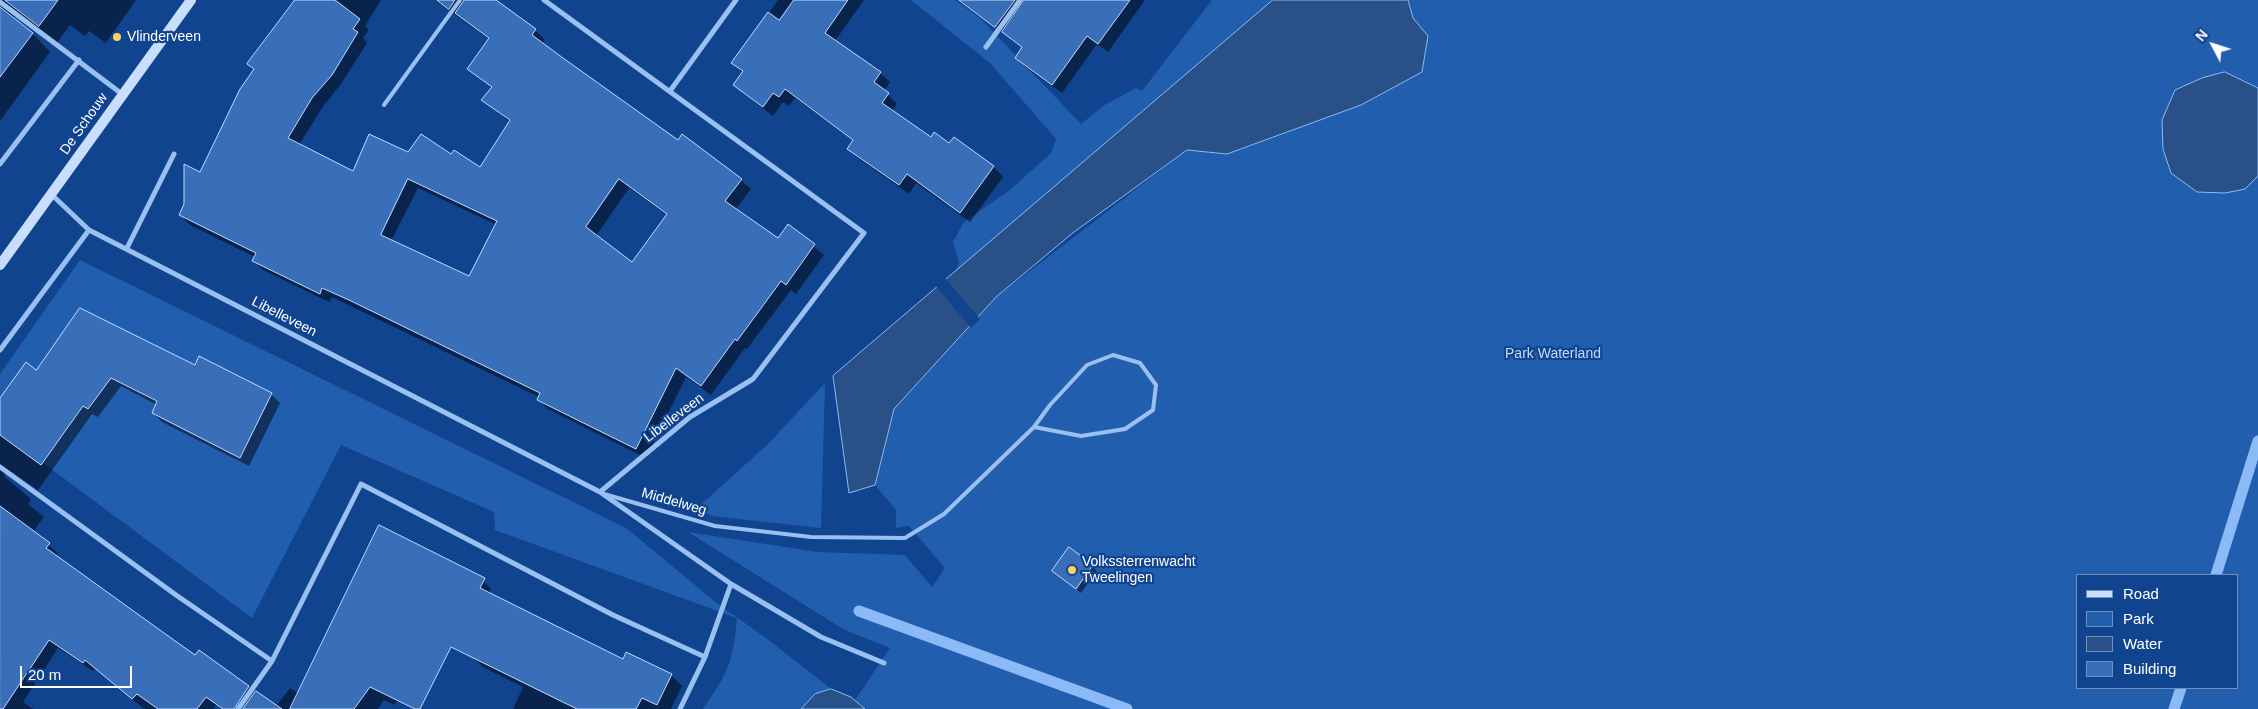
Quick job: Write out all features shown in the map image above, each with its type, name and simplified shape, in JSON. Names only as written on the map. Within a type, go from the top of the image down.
[{"type":"street","name":"De Schouw","points":[[0,265],[191,0]]},
{"type":"street","name":"Libelleveen","points":[[51,194],[90,230],[600,492],[690,417],[753,379],[864,233],[544,0]]},
{"type":"street","points":[[670,91],[736,0]]},
{"type":"street","points":[[986,47],[1020,0]]},
{"type":"street","points":[[0,2],[122,94]]},
{"type":"street","points":[[0,164],[79,60]]},
{"type":"street","points":[[127,248],[174,154]]},
{"type":"street","points":[[0,350],[90,230]]},
{"type":"street","points":[[0,467],[176,595],[272,661]]},
{"type":"street","points":[[238,709],[272,661],[361,484],[613,615],[705,657]]},
{"type":"street","name":"Middelweg","points":[[600,492],[731,584],[821,637],[884,663]]},
{"type":"street","points":[[680,709],[705,657],[731,584]]},
{"type":"lane","points":[[384,105],[460,0]]},
{"type":"lane","name":"Middelweg","points":[[600,492],[715,526],[811,537],[904,538],[944,514],[1034,427],[1050,405],[1087,365],[1113,355],[1140,363],[1156,385],[1153,410],[1125,429],[1081,436],[1034,427]]},
{"type":"green space","points":[[911,0],[955,0],[981,19],[1081,124],[1106,104],[1136,88],[1142,91],[1212,0],[1285,0],[954,274],[959,263],[953,242],[964,222],[1010,190],[1051,153],[1056,139],[990,63]]},
{"type":"green space","name":"Park Waterland","points":[[1390,0],[2258,0],[2258,709],[849,709],[890,648],[843,629],[688,532],[817,552],[905,555],[932,587],[945,568],[909,526],[896,528],[896,510],[875,485],[896,401],[919,382],[996,297],[1187,150],[1252,146]]},
{"type":"green space","points":[[80,260],[626,528],[723,608],[765,637],[831,689],[815,694],[801,709],[703,709],[724,676],[728,666],[734,646],[737,618],[495,530],[494,512],[341,445],[252,618],[0,431],[0,374]]},
{"type":"green space","points":[[825,383],[821,528],[712,516],[696,509],[769,443]]},
{"type":"water","points":[[1273,0],[1408,0],[1413,18],[1428,36],[1422,72],[1361,105],[1227,154],[1187,150],[1074,232],[996,297],[894,409],[875,485],[849,493],[833,376]]},
{"type":"water","points":[[2225,72],[2258,88],[2258,176],[2245,189],[2225,193],[2197,192],[2171,173],[2163,149],[2162,120],[2175,90],[2202,78]]},
{"type":"water","points":[[831,689],[851,697],[865,709],[801,709],[815,694]]},
{"type":"pier","points":[[944,277],[980,319],[971,328],[935,285]]},
{"type":"building","points":[[5,0],[58,0],[39,26]]},
{"type":"building","points":[[295,0],[335,0],[360,19],[353,29],[358,32],[332,75],[312,98],[288,138],[353,171],[369,134],[408,152],[421,134],[451,154],[454,150],[480,167],[510,120],[481,100],[492,87],[467,69],[489,38],[455,13],[464,0],[496,0],[536,29],[532,35],[563,58],[678,140],[682,134],[742,179],[725,201],[778,238],[788,224],[815,244],[786,285],[781,281],[701,386],[676,368],[636,449],[537,400],[540,393],[349,300],[322,288],[320,294],[252,261],[256,253],[179,215],[184,204],[184,164],[200,172],[240,89],[254,69],[247,64]],"holes":[[[408,179],[497,221],[469,276],[381,235]],[[619,179],[667,214],[632,262],[586,227]]]},
{"type":"building","points":[[437,0],[455,0],[449,9]]},
{"type":"building","points":[[794,0],[848,0],[825,33],[881,72],[874,82],[889,93],[882,103],[931,137],[934,132],[949,143],[954,137],[994,166],[960,213],[907,174],[899,185],[847,149],[853,140],[785,89],[779,97],[773,93],[763,107],[733,85],[743,71],[731,63],[768,12],[779,20]]},
{"type":"building","points":[[959,0],[1015,0],[995,27]]},
{"type":"building","points":[[1024,0],[1130,0],[1098,44],[1087,36],[1052,85],[1015,58],[1022,47],[1002,32]]},
{"type":"building","points":[[0,7],[33,33],[0,77]]},
{"type":"building","points":[[80,308],[195,365],[199,356],[272,393],[240,458],[152,413],[157,401],[111,378],[88,409],[83,406],[41,465],[0,435],[0,398],[26,362],[36,370]]},
{"type":"building","points":[[0,506],[50,543],[46,548],[195,655],[199,650],[249,686],[234,709],[223,709],[206,697],[197,709],[158,709],[137,694],[132,699],[85,660],[83,663],[49,640],[3,709],[0,709]]},
{"type":"building","points":[[379,525],[485,578],[480,588],[623,659],[626,652],[672,674],[657,705],[642,698],[636,709],[577,709],[451,647],[420,709],[415,709],[370,687],[354,709],[290,709]]},
{"type":"building","name":"Volkssterrenwacht Tweelingen","points":[[1069,547],[1093,565],[1076,589],[1052,571]]},
{"type":"building","points":[[256,691],[282,709],[243,709]]},
{"type":"waterway","points":[[2216,574],[2258,441]]},
{"type":"waterway","points":[[859,611],[1127,709]]},
{"type":"waterway","points":[[2174,709],[2181,689]]},
{"type":"place","name":"Vlinderveen","points":[[117,37]]},
{"type":"place","name":"Volkssterrenwacht Tweelingen","points":[[1072,570]]}]
